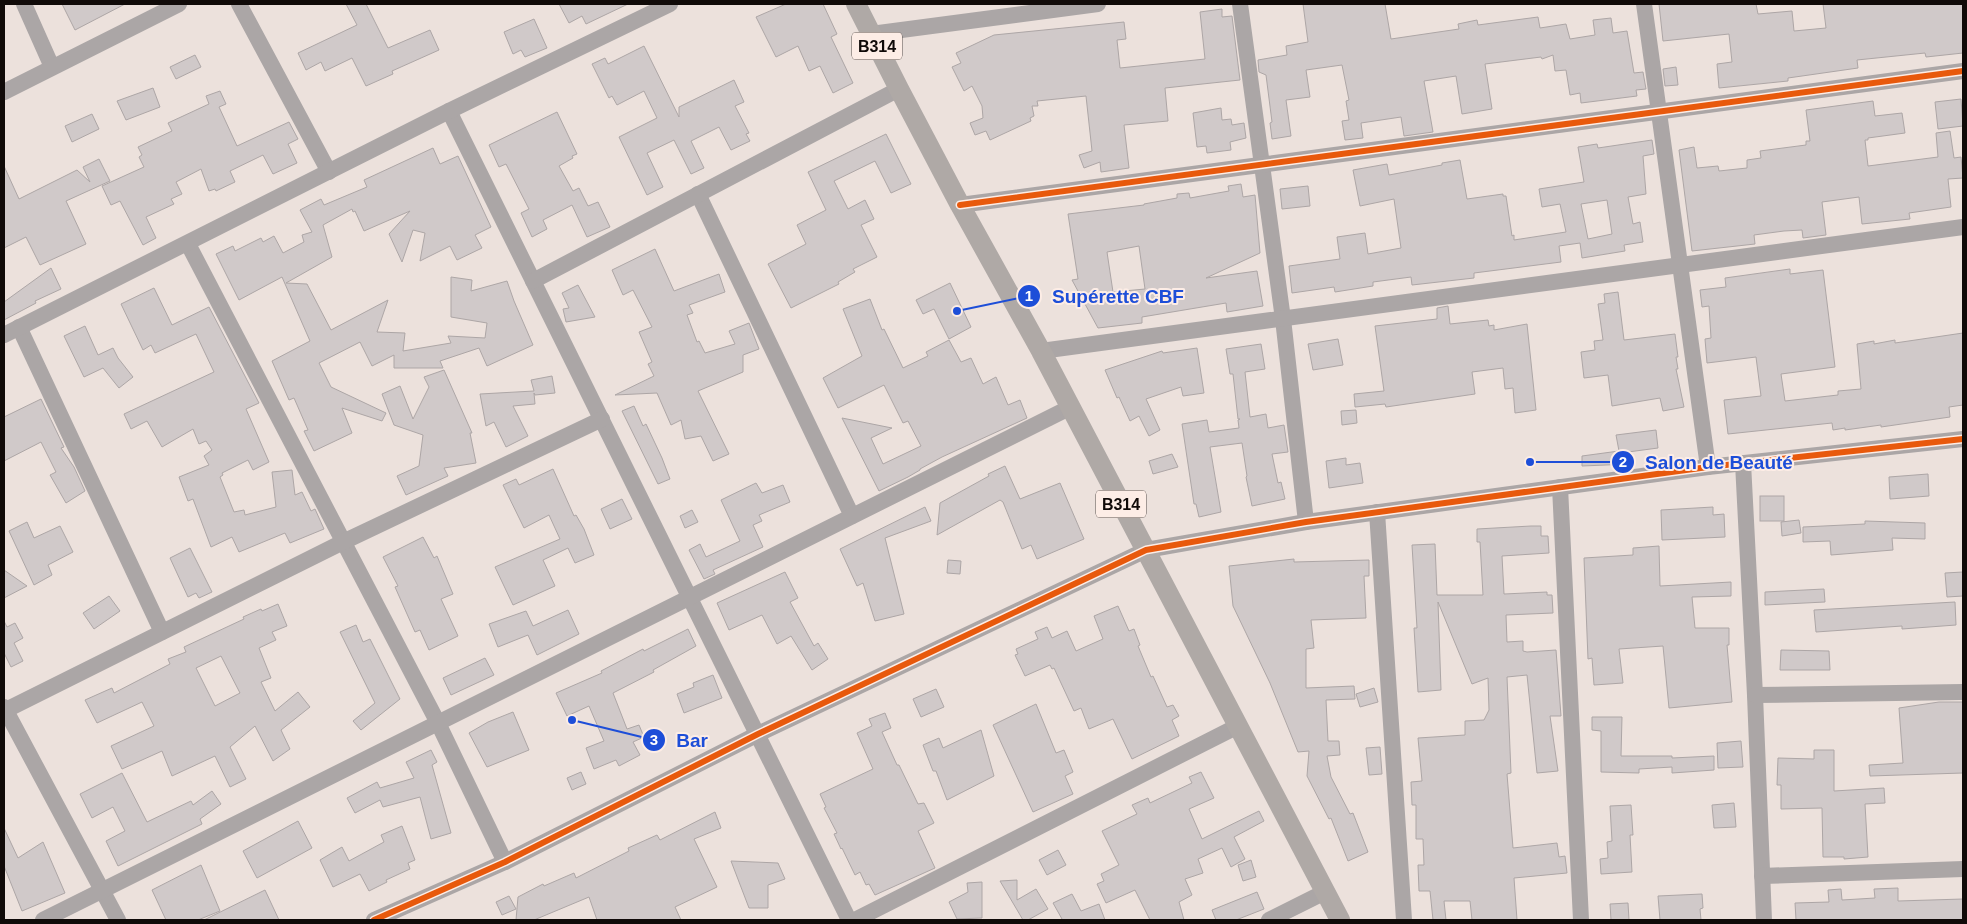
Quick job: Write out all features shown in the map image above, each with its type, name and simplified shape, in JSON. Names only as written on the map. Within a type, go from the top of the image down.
[{"type":"main road","name":"B314","points":[[856,4],[960,205],[1071,407],[1340,920]]},
{"type":"street","points":[[24,4],[52,67]]},
{"type":"street","points":[[4,92],[179,4]]},
{"type":"street","points":[[239,4],[329,172]]},
{"type":"street","points":[[4,335],[188,244],[449,110],[670,4]]},
{"type":"street","points":[[871,34],[1098,4]]},
{"type":"street","points":[[1240,4],[1283,319],[1306,522]]},
{"type":"street","points":[[1644,4],[1708,467]]},
{"type":"street","points":[[960,205],[1963,71]]},
{"type":"street","points":[[533,281],[899,89]]},
{"type":"street","points":[[449,110],[849,920]]},
{"type":"street","points":[[698,194],[852,516]]},
{"type":"street","points":[[1041,351],[1963,227]]},
{"type":"street","points":[[188,244],[438,723],[505,862]]},
{"type":"street","points":[[19,327],[162,632]]},
{"type":"street","points":[[43,920],[1071,407]]},
{"type":"street","points":[[118,920],[4,709],[343,542],[602,419]]},
{"type":"street","points":[[374,920],[505,862],[758,734],[1146,550],[1306,522],[1708,467],[1963,439]]},
{"type":"street","points":[[1743,463],[1764,920]]},
{"type":"street","points":[[1560,488],[1581,920]]},
{"type":"street","points":[[1377,512],[1404,920]]},
{"type":"street","points":[[1755,695],[1963,692]]},
{"type":"street","points":[[855,920],[1238,726]]},
{"type":"street","points":[[1762,876],[1963,869]]},
{"type":"street","points":[[1268,920],[1325,892]]},
{"type":"building","points":[[62,4],[125,4],[75,30]]},
{"type":"building","points":[[346,4],[366,4],[388,48],[430,30],[439,50],[392,71],[393,74],[366,86],[352,58],[325,71],[321,62],[306,70],[298,53],[357,25]]},
{"type":"building","points":[[559,4],[628,4],[586,24],[582,16],[569,23]]},
{"type":"building","points":[[786,4],[823,4],[837,34],[831,37],[853,83],[833,93],[820,66],[809,71],[798,46],[776,57],[756,17]]},
{"type":"building","points":[[1303,4],[1385,4],[1391,39],[1459,29],[1458,24],[1477,20],[1478,25],[1538,17],[1540,28],[1566,24],[1570,39],[1595,35],[1593,20],[1611,18],[1613,33],[1627,31],[1634,73],[1643,72],[1646,89],[1636,90],[1637,96],[1581,103],[1580,93],[1570,95],[1566,70],[1555,71],[1553,55],[1542,59],[1541,57],[1485,64],[1492,109],[1462,114],[1456,76],[1424,81],[1433,132],[1404,136],[1401,117],[1361,123],[1363,138],[1345,140],[1342,121],[1349,120],[1346,101],[1349,100],[1342,65],[1306,70],[1310,97],[1286,100],[1291,136],[1272,139],[1270,123],[1272,122],[1266,75],[1259,72],[1258,60],[1287,55],[1286,46],[1308,42]]},
{"type":"building","points":[[1659,4],[1756,4],[1758,14],[1792,11],[1794,31],[1826,28],[1823,4],[1963,4],[1963,53],[1926,57],[1925,53],[1857,60],[1858,68],[1788,78],[1788,81],[1719,88],[1717,64],[1732,62],[1729,34],[1663,41]]},
{"type":"building","points":[[1222,9],[1222,17],[1232,16],[1240,80],[1165,88],[1168,121],[1124,125],[1129,168],[1101,172],[1100,162],[1084,168],[1079,155],[1092,151],[1086,96],[1037,101],[1038,106],[1032,106],[1034,116],[1030,118],[1031,121],[990,140],[986,131],[975,135],[970,123],[983,118],[982,106],[972,86],[964,91],[952,67],[961,63],[956,53],[994,35],[1124,22],[1126,39],[1117,40],[1120,68],[1205,59],[1200,12]]},
{"type":"building","points":[[534,19],[547,48],[525,57],[521,50],[513,54],[504,32]]},
{"type":"building","points":[[644,46],[679,117],[679,107],[734,80],[744,102],[735,106],[749,133],[746,134],[750,141],[731,150],[719,127],[691,141],[704,168],[691,174],[674,140],[647,153],[663,187],[647,195],[619,137],[657,118],[644,91],[617,105],[612,96],[609,98],[592,64],[605,58],[608,64]]},
{"type":"building","points":[[195,55],[201,67],[176,79],[170,67]]},
{"type":"building","points":[[1676,67],[1678,85],[1665,86],[1663,69]]},
{"type":"building","points":[[153,88],[160,107],[126,120],[117,101]]},
{"type":"building","points":[[220,91],[226,104],[219,107],[237,146],[289,122],[298,139],[288,144],[297,163],[273,174],[263,155],[230,171],[235,182],[216,191],[215,189],[209,191],[201,169],[176,182],[182,194],[171,199],[174,204],[146,217],[156,238],[143,245],[120,201],[111,205],[102,186],[144,167],[139,157],[142,155],[138,147],[172,131],[168,123],[209,104],[206,96]]},
{"type":"building","points":[[1961,99],[1963,126],[1938,129],[1935,102]]},
{"type":"building","points":[[1873,101],[1875,116],[1902,113],[1905,133],[1865,140],[1868,166],[1938,157],[1936,133],[1950,131],[1954,158],[1961,157],[1963,178],[1948,179],[1951,207],[1909,213],[1910,219],[1862,224],[1859,197],[1822,202],[1826,235],[1803,238],[1802,230],[1784,231],[1754,235],[1755,244],[1692,251],[1679,150],[1694,147],[1697,168],[1718,166],[1719,171],[1747,168],[1747,160],[1761,158],[1760,151],[1806,145],[1806,141],[1810,141],[1806,110]]},
{"type":"building","points":[[1221,108],[1222,120],[1231,119],[1232,125],[1244,123],[1246,138],[1230,142],[1231,150],[1207,153],[1206,146],[1197,147],[1193,113]]},
{"type":"building","points":[[557,112],[577,154],[559,166],[573,191],[579,188],[588,206],[598,202],[610,227],[587,237],[572,205],[543,220],[547,229],[532,237],[521,213],[529,209],[506,164],[499,167],[489,145]]},
{"type":"building","points":[[92,114],[99,129],[72,142],[65,126]]},
{"type":"building","points":[[886,134],[911,184],[891,193],[875,161],[834,181],[848,209],[865,200],[874,219],[861,225],[877,257],[853,269],[855,272],[838,282],[839,284],[791,308],[768,264],[806,244],[797,225],[826,210],[808,172]]},
{"type":"building","points":[[1652,140],[1654,154],[1643,156],[1646,194],[1628,197],[1633,224],[1640,222],[1643,242],[1624,245],[1625,251],[1582,258],[1580,243],[1559,246],[1561,262],[1474,273],[1474,278],[1412,285],[1411,277],[1373,282],[1373,286],[1335,292],[1334,287],[1292,293],[1289,266],[1340,259],[1337,237],[1365,233],[1368,254],[1401,248],[1394,199],[1360,206],[1353,170],[1387,164],[1389,175],[1460,160],[1467,199],[1503,194],[1503,196],[1506,196],[1514,240],[1566,232],[1560,204],[1542,207],[1539,189],[1584,182],[1578,147],[1597,144],[1598,148]],"holes":[[[1607,200],[1612,234],[1588,239],[1581,204]]]},
{"type":"building","points":[[433,148],[440,164],[458,156],[491,227],[475,235],[482,248],[457,260],[450,246],[420,261],[425,233],[413,230],[402,262],[389,234],[410,211],[364,231],[355,211],[353,212],[352,209],[323,225],[332,257],[286,283],[307,284],[331,330],[388,300],[377,332],[405,333],[403,351],[451,343],[448,336],[485,338],[487,323],[451,317],[451,277],[472,280],[471,291],[507,281],[533,345],[487,366],[479,348],[440,361],[443,368],[394,368],[394,355],[372,366],[360,342],[319,363],[331,387],[386,413],[382,421],[342,408],[352,433],[314,451],[304,431],[308,430],[294,398],[289,400],[272,361],[310,341],[282,277],[239,300],[216,254],[233,246],[235,251],[261,238],[263,242],[274,236],[283,253],[304,242],[302,235],[312,232],[300,210],[321,199],[324,205],[367,187],[364,180]]},
{"type":"building","points":[[99,159],[110,181],[66,201],[86,244],[40,265],[26,237],[4,248],[4,166],[19,199],[77,170],[90,182],[83,167]]},
{"type":"building","points":[[1241,184],[1243,197],[1255,195],[1260,253],[1206,278],[1257,271],[1263,306],[1227,312],[1226,303],[1142,317],[1142,323],[1098,328],[1072,280],[1078,279],[1068,214],[1144,205],[1177,198],[1177,194],[1189,193],[1190,198],[1229,191],[1228,186]],"holes":[[[1139,246],[1145,289],[1113,292],[1107,252]]]},
{"type":"building","points":[[1308,186],[1310,206],[1282,209],[1280,189]]},
{"type":"building","points":[[655,249],[674,291],[719,274],[725,292],[689,305],[693,313],[687,315],[697,342],[699,341],[705,353],[735,344],[729,331],[749,323],[759,349],[743,355],[743,372],[698,391],[729,454],[713,461],[701,436],[685,439],[681,420],[671,425],[657,393],[615,395],[654,376],[648,364],[652,362],[639,332],[652,327],[633,290],[623,295],[612,270]]},
{"type":"building","points":[[51,268],[61,289],[35,301],[36,303],[4,320],[4,302]]},
{"type":"building","points":[[1790,269],[1790,274],[1823,270],[1835,367],[1781,374],[1785,401],[1838,395],[1838,391],[1861,389],[1857,344],[1874,341],[1874,344],[1895,340],[1895,343],[1963,333],[1963,405],[1949,407],[1950,417],[1881,427],[1881,425],[1833,430],[1832,423],[1728,434],[1724,400],[1761,396],[1756,357],[1707,363],[1705,339],[1711,338],[1709,306],[1702,307],[1700,290],[1726,287],[1725,278]]},
{"type":"building","points":[[950,283],[971,327],[949,339],[934,309],[923,314],[916,300]]},
{"type":"building","points":[[578,285],[595,317],[566,322],[563,309],[569,308],[562,293]]},
{"type":"building","points":[[154,288],[172,325],[209,307],[259,403],[246,409],[269,462],[253,470],[248,460],[222,473],[223,475],[220,477],[234,512],[244,510],[245,515],[276,507],[272,472],[292,470],[295,495],[302,492],[311,511],[315,509],[324,529],[290,543],[285,533],[239,552],[232,537],[211,547],[193,499],[188,501],[179,477],[209,465],[204,456],[212,450],[206,441],[199,444],[193,429],[162,447],[147,421],[131,429],[124,414],[214,372],[196,334],[155,353],[151,345],[143,350],[121,304]]},
{"type":"building","points":[[1618,292],[1624,340],[1675,334],[1678,357],[1676,357],[1678,369],[1676,369],[1684,407],[1663,411],[1660,398],[1612,406],[1608,375],[1584,378],[1581,352],[1595,350],[1594,341],[1603,340],[1598,304],[1605,303],[1604,294]]},
{"type":"building","points":[[870,299],[882,330],[884,329],[903,368],[928,356],[926,352],[949,340],[961,362],[971,358],[983,384],[996,377],[1008,405],[1020,400],[1027,418],[942,457],[879,491],[842,418],[892,428],[871,438],[883,464],[921,446],[908,421],[903,423],[884,385],[838,408],[823,378],[862,356],[843,309]]},
{"type":"building","points":[[1448,306],[1450,324],[1488,320],[1489,326],[1494,325],[1494,330],[1527,324],[1536,410],[1515,413],[1513,388],[1505,389],[1503,368],[1472,372],[1475,394],[1386,407],[1385,404],[1355,407],[1354,394],[1384,391],[1375,326],[1437,319],[1437,308]]},
{"type":"building","points":[[85,326],[98,355],[113,348],[118,358],[133,377],[119,388],[103,368],[84,377],[64,336]]},
{"type":"building","points":[[1338,339],[1343,365],[1313,370],[1308,344]]},
{"type":"building","points":[[1261,344],[1265,369],[1245,372],[1250,417],[1266,414],[1268,428],[1284,425],[1288,452],[1272,454],[1278,483],[1281,482],[1285,499],[1252,506],[1242,443],[1210,447],[1221,512],[1199,517],[1196,504],[1194,504],[1182,424],[1207,420],[1209,432],[1239,428],[1238,420],[1240,419],[1238,419],[1233,374],[1230,374],[1226,349]]},
{"type":"building","points":[[1197,348],[1204,393],[1183,396],[1181,387],[1146,399],[1160,430],[1149,436],[1139,416],[1130,421],[1119,397],[1117,398],[1105,370],[1162,351],[1163,353]]},
{"type":"building","points":[[444,370],[472,433],[470,433],[476,463],[444,468],[448,476],[406,495],[397,476],[419,466],[423,435],[394,425],[382,394],[400,386],[413,419],[429,387],[424,377]]},
{"type":"building","points":[[552,376],[555,393],[535,395],[534,393],[535,404],[513,406],[528,436],[506,447],[494,422],[486,426],[480,394],[534,391],[531,380]]},
{"type":"building","points":[[41,399],[64,447],[61,448],[74,467],[85,491],[66,503],[50,475],[56,472],[41,442],[4,461],[4,417]]},
{"type":"building","points":[[634,406],[643,426],[646,424],[670,479],[658,484],[622,411]]},
{"type":"building","points":[[1356,410],[1357,423],[1342,425],[1341,411]]},
{"type":"building","points":[[1656,430],[1658,448],[1628,452],[1630,464],[1582,466],[1582,456],[1619,451],[1616,435]]},
{"type":"building","points":[[1172,454],[1178,467],[1153,474],[1149,461]]},
{"type":"building","points":[[1346,458],[1346,465],[1360,463],[1363,483],[1329,488],[1326,461]]},
{"type":"building","points":[[1005,466],[1020,499],[1060,483],[1084,539],[1037,559],[1031,545],[1022,549],[1003,502],[1000,500],[937,535],[940,503]]},
{"type":"building","points":[[553,469],[574,516],[576,515],[584,529],[594,555],[575,563],[568,548],[543,560],[555,586],[513,605],[495,567],[560,539],[549,515],[524,528],[503,485],[516,479],[519,485]]},
{"type":"building","points":[[1928,474],[1929,496],[1890,499],[1889,477]]},
{"type":"building","points":[[756,483],[762,493],[783,485],[790,502],[759,515],[762,521],[753,525],[763,547],[713,570],[715,574],[704,579],[689,550],[700,544],[706,557],[740,541],[721,500]]},
{"type":"building","points":[[1760,496],[1784,496],[1784,521],[1760,521]]},
{"type":"building","points":[[622,499],[632,519],[610,529],[601,509]]},
{"type":"building","points":[[925,507],[931,521],[885,538],[904,614],[875,621],[863,583],[857,586],[840,549]]},
{"type":"building","points":[[1713,507],[1713,515],[1724,514],[1725,537],[1662,540],[1661,510]]},
{"type":"building","points":[[692,510],[698,522],[685,528],[680,516]]},
{"type":"building","points":[[1799,520],[1801,533],[1782,536],[1781,522]]},
{"type":"building","points":[[1865,521],[1925,523],[1925,539],[1892,538],[1893,550],[1831,555],[1830,541],[1803,542],[1803,527],[1865,524]]},
{"type":"building","points":[[27,522],[34,538],[60,526],[73,552],[48,565],[52,575],[34,585],[9,531]]},
{"type":"building","points":[[1541,526],[1541,536],[1548,536],[1549,553],[1502,556],[1504,594],[1547,592],[1547,595],[1552,595],[1553,613],[1506,615],[1507,642],[1523,641],[1523,651],[1527,652],[1556,650],[1561,716],[1550,716],[1558,771],[1537,773],[1527,675],[1507,677],[1511,773],[1507,774],[1513,848],[1557,843],[1559,857],[1565,856],[1567,873],[1514,878],[1517,920],[1472,920],[1470,901],[1444,901],[1446,920],[1433,920],[1430,891],[1419,891],[1418,865],[1424,865],[1423,839],[1416,839],[1416,805],[1412,805],[1411,782],[1422,781],[1418,738],[1465,735],[1465,721],[1484,720],[1489,710],[1488,678],[1472,684],[1438,602],[1441,690],[1418,692],[1414,628],[1417,628],[1412,545],[1435,544],[1437,595],[1483,595],[1480,542],[1477,542],[1477,529]]},
{"type":"building","points":[[423,537],[434,558],[437,556],[453,594],[441,599],[458,636],[429,650],[420,630],[415,632],[395,587],[398,586],[383,557]]},
{"type":"building","points":[[1659,546],[1660,586],[1731,582],[1731,596],[1692,597],[1695,628],[1729,628],[1729,645],[1727,645],[1732,702],[1669,708],[1663,646],[1619,649],[1623,683],[1594,685],[1592,658],[1588,659],[1584,558],[1633,555],[1633,548]]},
{"type":"building","points":[[190,548],[212,592],[199,598],[196,593],[188,597],[170,558]]},
{"type":"building","points":[[1294,559],[1294,562],[1369,560],[1369,576],[1364,576],[1366,618],[1311,620],[1314,648],[1306,649],[1306,688],[1354,686],[1355,699],[1326,700],[1328,741],[1339,741],[1340,755],[1327,756],[1331,777],[1350,814],[1353,813],[1368,852],[1348,861],[1331,818],[1329,819],[1307,776],[1309,751],[1298,752],[1270,683],[1233,606],[1229,566]]},
{"type":"building","points":[[948,560],[961,561],[960,574],[947,573]]},
{"type":"building","points":[[4,570],[27,586],[4,598]]},
{"type":"building","points":[[785,572],[798,598],[790,602],[814,646],[818,643],[828,659],[812,670],[791,636],[777,644],[762,615],[729,630],[717,603]]},
{"type":"building","points":[[1963,572],[1963,596],[1947,597],[1945,573]]},
{"type":"building","points":[[1824,589],[1825,602],[1765,605],[1765,592]]},
{"type":"building","points":[[109,596],[120,611],[94,629],[83,613]]},
{"type":"building","points":[[1955,602],[1956,625],[1902,629],[1902,626],[1816,632],[1814,610]]},
{"type":"building","points":[[278,604],[287,626],[272,632],[276,640],[259,648],[271,678],[261,682],[275,711],[298,692],[310,707],[281,730],[290,749],[273,761],[255,726],[230,747],[246,779],[230,787],[215,756],[172,776],[162,751],[122,769],[111,746],[154,726],[142,702],[97,723],[85,700],[112,688],[114,693],[170,664],[168,659],[186,652],[184,647],[244,619],[243,617],[261,609],[262,611]],"holes":[[[221,656],[240,693],[215,706],[196,668]]]},
{"type":"building","points":[[1118,606],[1129,631],[1134,629],[1140,645],[1138,646],[1151,677],[1153,676],[1167,707],[1173,705],[1179,716],[1172,720],[1179,736],[1132,759],[1113,719],[1089,729],[1081,708],[1074,711],[1054,668],[1052,669],[1050,665],[1025,676],[1015,655],[1018,654],[1016,649],[1038,639],[1035,632],[1047,627],[1052,638],[1067,631],[1076,651],[1103,639],[1094,616]]},
{"type":"building","points":[[568,610],[579,634],[537,655],[528,635],[498,647],[489,624],[526,611],[533,626]]},
{"type":"building","points":[[4,621],[7,627],[15,623],[23,638],[14,643],[23,661],[11,667],[4,653]]},
{"type":"building","points":[[356,625],[363,642],[370,639],[400,699],[361,730],[353,721],[375,703],[340,632]]},
{"type":"building","points":[[688,629],[696,646],[653,670],[654,672],[613,693],[627,729],[639,725],[644,737],[633,742],[640,755],[619,766],[616,760],[594,769],[586,748],[604,741],[589,706],[567,716],[556,693],[602,673],[601,671],[643,649],[644,651]]},
{"type":"building","points":[[1781,650],[1829,651],[1830,670],[1780,670]]},
{"type":"building","points":[[485,658],[494,675],[451,695],[443,678]]},
{"type":"building","points":[[713,675],[722,698],[684,713],[677,694],[694,687],[693,683]]},
{"type":"building","points":[[1374,688],[1378,702],[1360,707],[1356,694]]},
{"type":"building","points":[[936,689],[944,707],[921,717],[913,699]]},
{"type":"building","points":[[1939,702],[1963,702],[1963,773],[1870,776],[1869,765],[1903,763],[1899,708]]},
{"type":"building","points":[[1036,704],[1056,753],[1064,750],[1073,772],[1065,776],[1073,794],[1033,812],[993,725]]},
{"type":"building","points":[[513,712],[529,750],[487,767],[469,733],[488,722]]},
{"type":"building","points":[[885,713],[891,728],[882,732],[918,804],[924,803],[934,823],[918,831],[935,868],[875,895],[869,884],[866,885],[860,872],[855,875],[834,834],[837,833],[824,808],[826,807],[820,794],[873,769],[857,733],[872,726],[869,719]]},
{"type":"building","points":[[1592,717],[1622,717],[1621,756],[1672,756],[1672,758],[1714,756],[1714,770],[1672,773],[1672,767],[1639,769],[1639,773],[1601,772],[1601,731],[1592,730]]},
{"type":"building","points":[[981,730],[994,776],[947,800],[936,771],[933,771],[923,745],[939,738],[943,748]]},
{"type":"building","points":[[1741,741],[1743,767],[1718,768],[1717,743]]},
{"type":"building","points":[[1380,747],[1382,774],[1369,775],[1366,748]]},
{"type":"building","points":[[431,750],[437,762],[432,765],[451,833],[431,839],[420,797],[383,807],[380,800],[355,813],[347,798],[377,782],[380,788],[414,778],[406,762]]},
{"type":"building","points":[[1814,750],[1834,750],[1834,791],[1884,788],[1885,803],[1865,804],[1868,857],[1844,859],[1844,857],[1823,857],[1822,808],[1781,809],[1781,785],[1777,785],[1778,758],[1814,759]]},
{"type":"building","points":[[581,772],[586,784],[572,790],[567,778]]},
{"type":"building","points":[[1201,772],[1214,798],[1189,809],[1202,839],[1259,811],[1264,821],[1234,837],[1245,859],[1231,867],[1222,848],[1198,859],[1203,873],[1185,879],[1192,895],[1179,902],[1184,920],[1150,920],[1135,890],[1106,903],[1097,884],[1104,881],[1101,874],[1119,865],[1102,831],[1137,814],[1132,805],[1148,798],[1150,803],[1192,783],[1189,777]]},
{"type":"building","points":[[122,773],[147,822],[191,801],[193,805],[212,791],[221,804],[200,819],[202,824],[118,866],[106,841],[125,831],[113,807],[92,818],[80,794]]},
{"type":"building","points":[[1734,803],[1736,827],[1714,828],[1712,805]]},
{"type":"building","points":[[1631,805],[1633,835],[1630,835],[1632,872],[1601,874],[1600,859],[1608,858],[1607,842],[1612,841],[1610,806]]},
{"type":"building","points":[[715,812],[721,828],[694,839],[717,887],[675,907],[681,920],[597,920],[589,897],[534,920],[516,920],[518,897],[543,884],[544,886],[574,873],[576,878],[629,851],[628,848],[657,835],[660,840]]},
{"type":"building","points":[[298,821],[312,848],[257,878],[243,851]]},
{"type":"building","points":[[402,826],[415,860],[408,863],[410,869],[386,880],[387,882],[369,891],[360,874],[333,887],[320,860],[342,847],[349,861],[384,842],[381,835]]},
{"type":"building","points":[[4,828],[18,858],[43,842],[65,893],[22,911],[4,866]]},
{"type":"building","points":[[1058,850],[1066,865],[1047,875],[1039,860]]},
{"type":"building","points":[[1251,860],[1256,877],[1243,881],[1238,865]]},
{"type":"building","points":[[731,861],[778,863],[785,879],[768,885],[768,908],[749,908]]},
{"type":"building","points":[[201,865],[220,911],[198,920],[166,920],[152,890]]},
{"type":"building","points":[[1017,880],[1017,900],[1036,889],[1048,909],[1028,920],[1023,920],[1000,881]]},
{"type":"building","points":[[982,882],[982,918],[957,919],[949,902],[968,892],[967,883]]},
{"type":"building","points":[[1898,888],[1898,901],[1963,899],[1963,920],[1796,920],[1795,903],[1829,902],[1828,890],[1841,889],[1842,900],[1875,898],[1874,889]]},
{"type":"building","points":[[265,890],[279,920],[204,920]]},
{"type":"building","points":[[1257,892],[1264,909],[1236,920],[1216,920],[1212,910]]},
{"type":"building","points":[[1072,894],[1081,911],[1099,904],[1105,920],[1060,920],[1062,919],[1053,903]]},
{"type":"building","points":[[1702,894],[1703,908],[1700,909],[1701,920],[1660,920],[1658,896]]},
{"type":"building","points":[[509,896],[516,909],[502,915],[496,902]]},
{"type":"building","points":[[1628,903],[1629,920],[1611,920],[1610,904]]},
{"type":"cycle path","points":[[960,205],[1963,71]]},
{"type":"cycle path","points":[[374,920],[505,862],[758,734],[1146,550],[1306,522],[1708,467],[1963,439]]},
{"type":"place","name":"Supérette CBF","points":[[957,311]]},
{"type":"place","name":"Salon de Beauté","points":[[1530,462]]},
{"type":"place","name":"Bar","points":[[572,720]]}]
